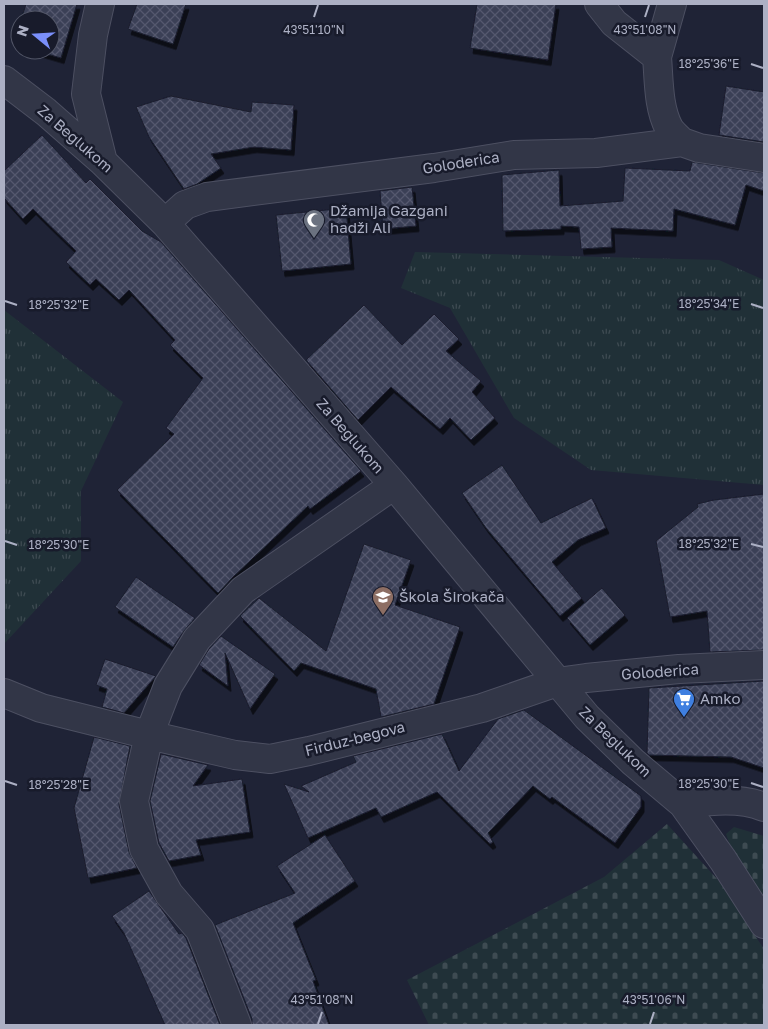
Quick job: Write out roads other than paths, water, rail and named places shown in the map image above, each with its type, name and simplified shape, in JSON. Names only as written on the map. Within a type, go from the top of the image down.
[{"type":"street","points":[[100,4],[92,35],[86,94],[103,162]]},
{"type":"street","points":[[598,4],[614,23],[658,58]]},
{"type":"street","points":[[672,4],[658,58],[664,113],[670,128],[682,142]]},
{"type":"street","name":"Za Beglukom","points":[[4,80],[46,112],[103,162],[164,223],[394,485],[588,717],[633,762],[683,804],[723,860],[764,924]]},
{"type":"street","name":"Goloderica","points":[[164,223],[185,205],[207,197],[434,168],[514,155],[596,153],[682,142],[699,148],[764,158]]},
{"type":"street","points":[[237,1025],[200,930],[169,894],[144,849],[134,801],[149,735],[168,686],[197,639],[243,590],[394,485]]},
{"type":"street","name":"Goloderica","points":[[557,682],[679,669],[764,665]]},
{"type":"street","name":"Firduz-begova","points":[[4,693],[41,708],[149,735],[235,755],[270,759],[482,708],[557,682]]},
{"type":"street","points":[[683,804],[719,800],[757,804],[764,807]]},
{"type":"place","name":"Džamija Gazgani hadži Ali","points":[[314,239]]},
{"type":"place","name":"Škola Širokača","points":[[383,616]]},
{"type":"place","name":"Amko","points":[[684,718]]}]
